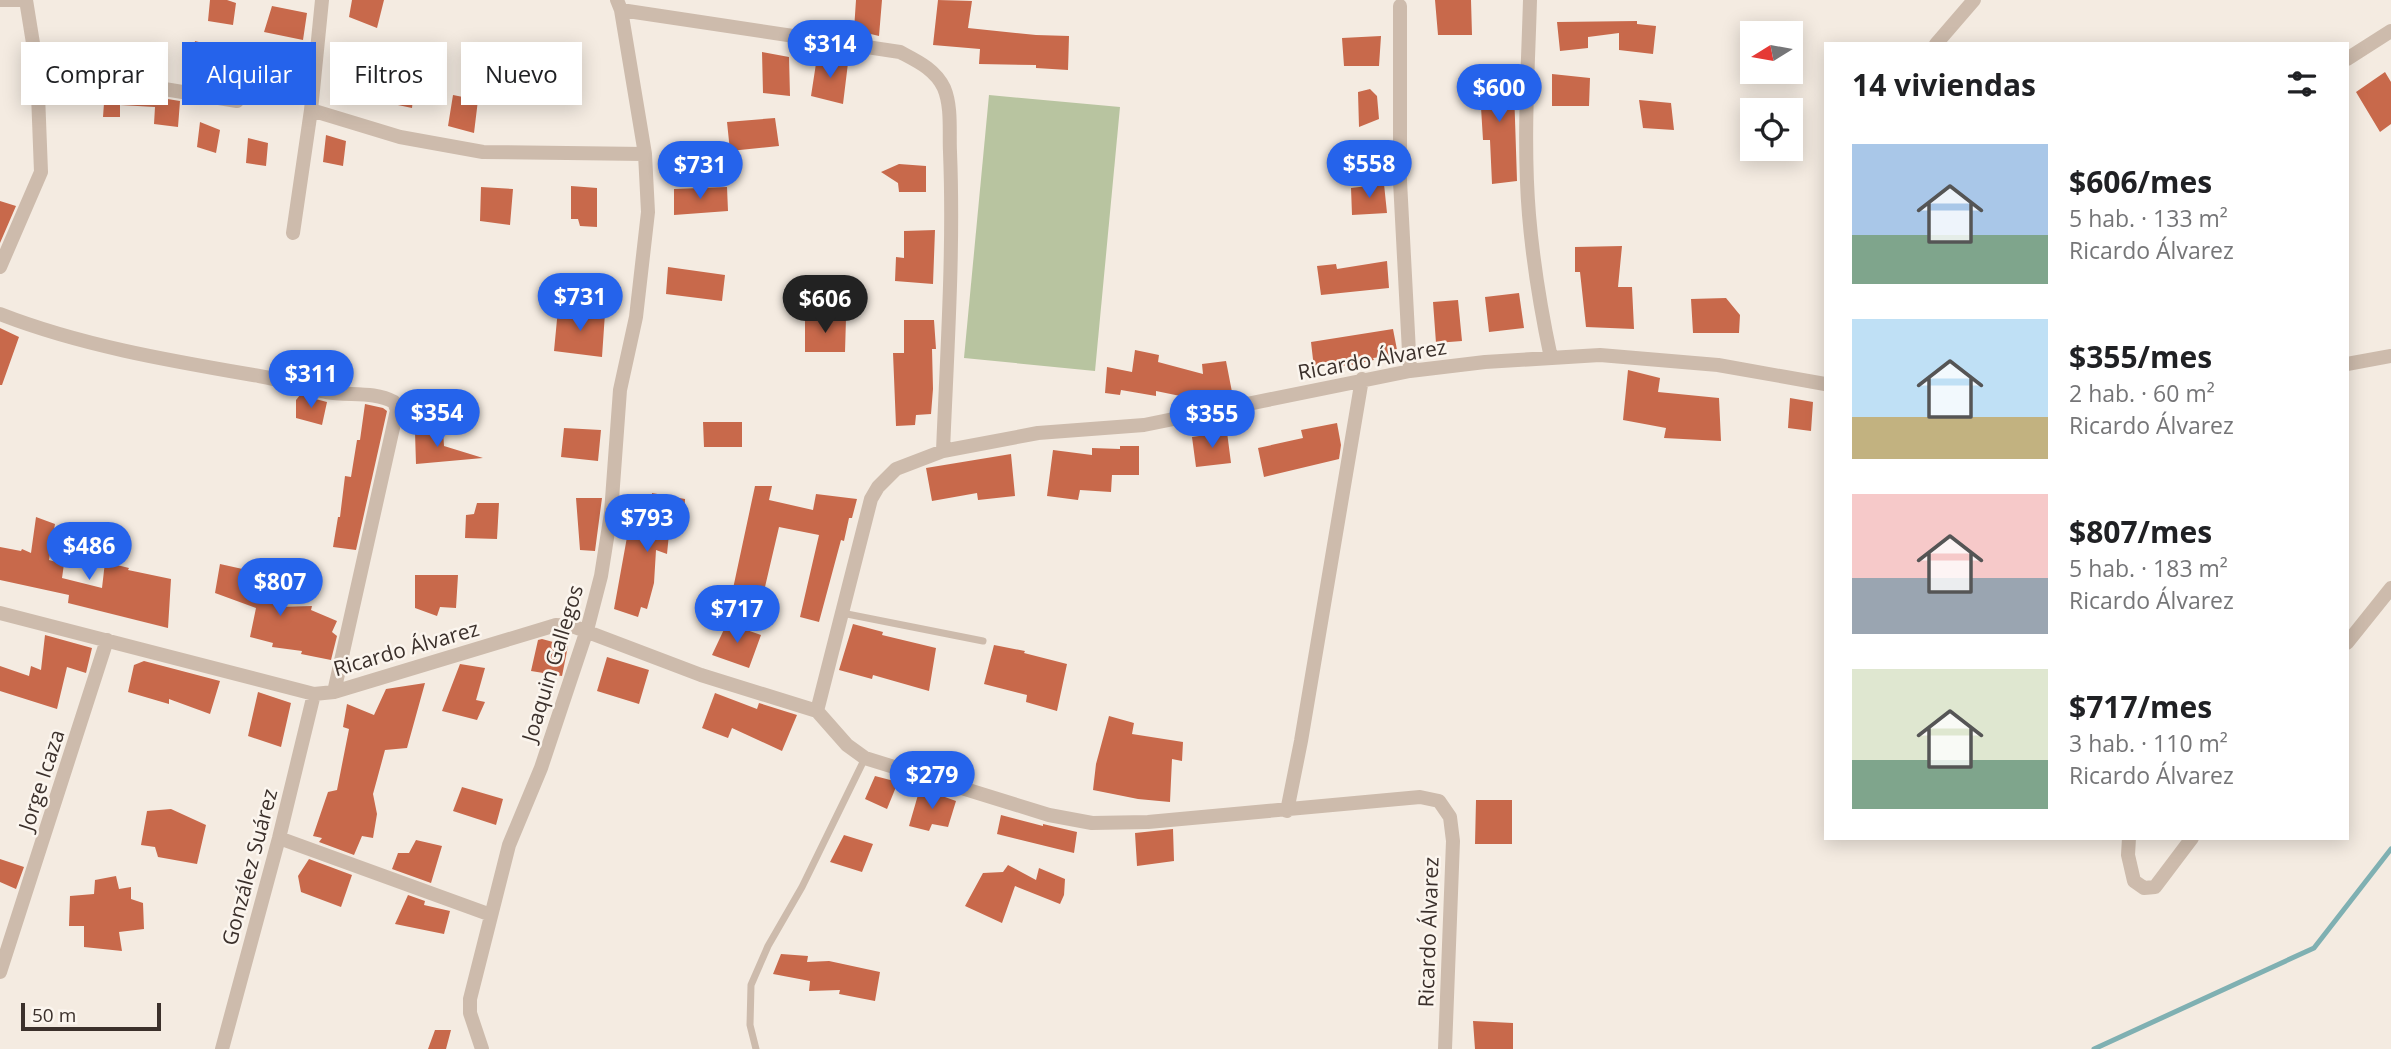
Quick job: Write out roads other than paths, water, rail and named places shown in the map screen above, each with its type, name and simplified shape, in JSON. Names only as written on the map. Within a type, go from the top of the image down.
[{"type":"street","points":[[0,1],[19,0]]},
{"type":"street","points":[[26,0],[33,42]]},
{"type":"street","points":[[293,233],[311,110],[322,0]]},
{"type":"street","points":[[1530,0],[1526,152],[1529,215],[1542,315],[1551,358]]},
{"type":"street","points":[[1938,42],[1974,0]]},
{"type":"street","points":[[619,5],[900,52],[934,73],[944,89],[948,109],[951,190],[943,451]]},
{"type":"street","name":"Joaquin Gallegos","points":[[482,1049],[470,1013],[470,999],[509,845],[541,768],[587,630],[601,576],[611,513],[620,390],[636,317],[648,212],[645,154],[619,5]]},
{"type":"street","points":[[1400,6],[1400,181],[1410,370]]},
{"type":"street","points":[[2349,58],[2391,31]]},
{"type":"street","points":[[0,267],[41,172],[38,105]]},
{"type":"street","points":[[311,110],[400,137],[483,152],[645,154]]},
{"type":"street","points":[[0,314],[61,335],[329,392],[385,397],[394,402],[397,410],[334,692]]},
{"type":"street","name":"Ricardo Álvarez","points":[[817,710],[871,499],[878,487],[896,469],[943,451],[1038,433],[1144,425],[1410,370],[1485,362],[1600,355],[1718,365],[1824,384]]},
{"type":"street","points":[[2349,364],[2391,356]]},
{"type":"street","points":[[1287,811],[1362,379]]},
{"type":"street","points":[[2349,640],[2391,587]]},
{"type":"street","name":"Ricardo Álvarez","points":[[0,613],[314,694],[334,692],[556,625],[572,626],[701,675],[817,710],[847,745],[865,758],[1049,815],[1092,823],[1148,822],[1287,811],[1420,797],[1439,801],[1450,817],[1453,841],[1445,1049]]},
{"type":"street","name":"Jorge Icaza","points":[[0,972],[107,640]]},
{"type":"street","name":"González Suárez","points":[[222,1049],[279,838],[314,694]]},
{"type":"street","points":[[279,838],[491,915]]},
{"type":"street","points":[[2129,840],[2134,881],[2144,888],[2155,887],[2190,840]]},
{"type":"lane","points":[[842,612],[983,641]]},
{"type":"lane","points":[[757,1049],[750,1025],[751,985],[768,946],[802,887],[865,758]]},
{"type":"waterway","points":[[2094,1049],[2314,948],[2391,849]]}]
